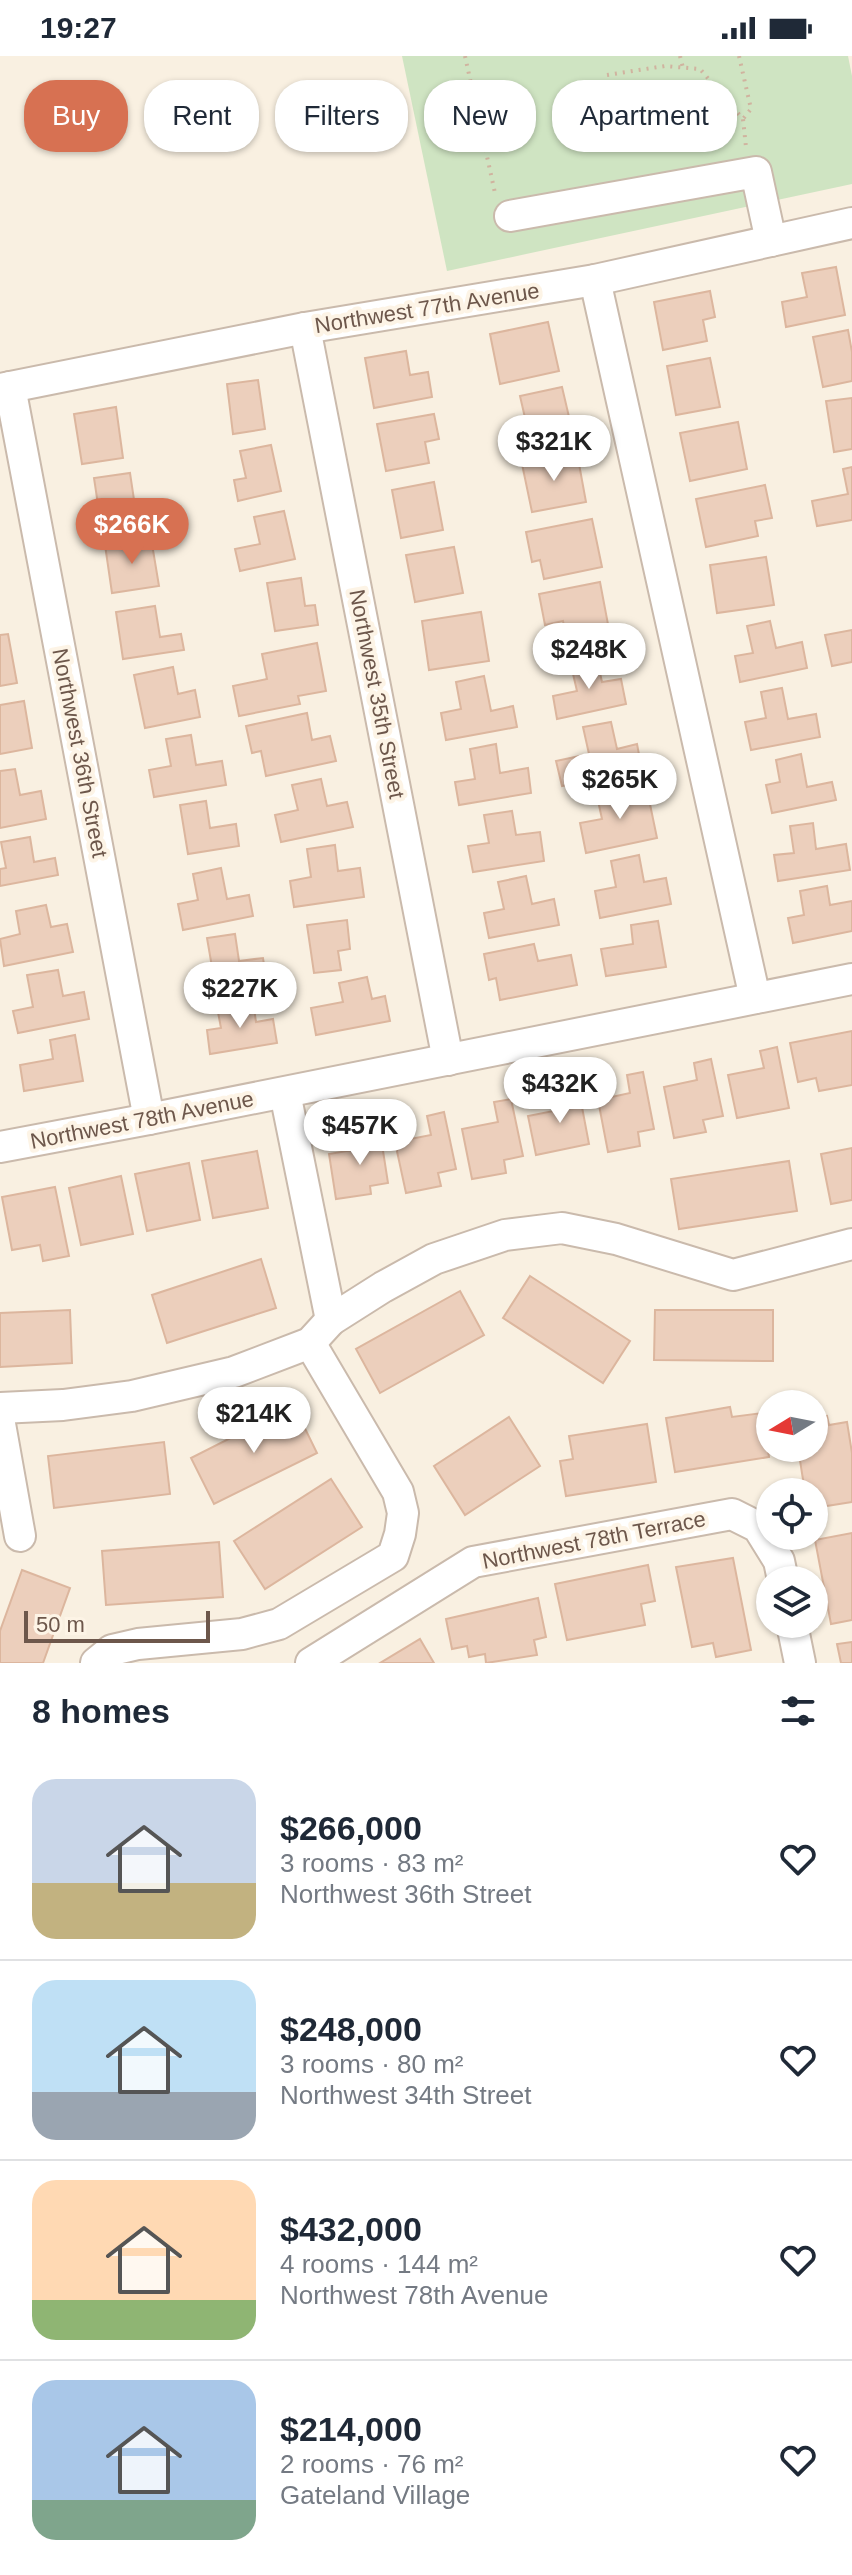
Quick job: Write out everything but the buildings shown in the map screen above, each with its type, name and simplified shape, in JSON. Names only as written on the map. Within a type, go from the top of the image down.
[{"type":"street","points":[[507,204],[756,172],[771,241]]},
{"type":"street","name":"Northwest 77th Avenue","points":[[5,388],[305,328],[595,280],[852,223]]},
{"type":"street","points":[[595,280],[755,998]]},
{"type":"street","name":"Northwest 35th Street","points":[[305,328],[448,1060]]},
{"type":"street","name":"Northwest 36th Street","points":[[5,388],[149,1119]]},
{"type":"street","name":"Northwest 78th Avenue","points":[[0,1147],[852,979]]},
{"type":"street","name":"Northwest 78th Avenue","points":[[285,1093],[331,1320]]},
{"type":"street","points":[[0,1408],[63,1405],[132,1396],[234,1372],[310,1343],[331,1320],[434,1259],[505,1235],[562,1228],[616,1239],[733,1275],[852,1244]]},
{"type":"street","points":[[96,1663],[112,1650],[138,1644],[242,1634],[279,1624],[393,1556],[403,1513],[398,1492],[310,1343]]},
{"type":"street","points":[[0,1424],[20,1536]]},
{"type":"street","name":"Northwest 78th Terrace","points":[[311,1663],[473,1562],[732,1514],[758,1527],[780,1566]]},
{"type":"street","points":[[795,1638],[800,1663]]},
{"type":"path","points":[[465,56],[495,193],[507,204]]},
{"type":"path","points":[[680,56],[683,68]]},
{"type":"path","points":[[739,56],[751,109],[743,119]]},
{"type":"path","points":[[607,75],[665,66],[700,69],[743,119],[749,174]]},
{"type":"green space","points":[[402,56],[848,56],[852,76],[852,184],[447,271]]}]
